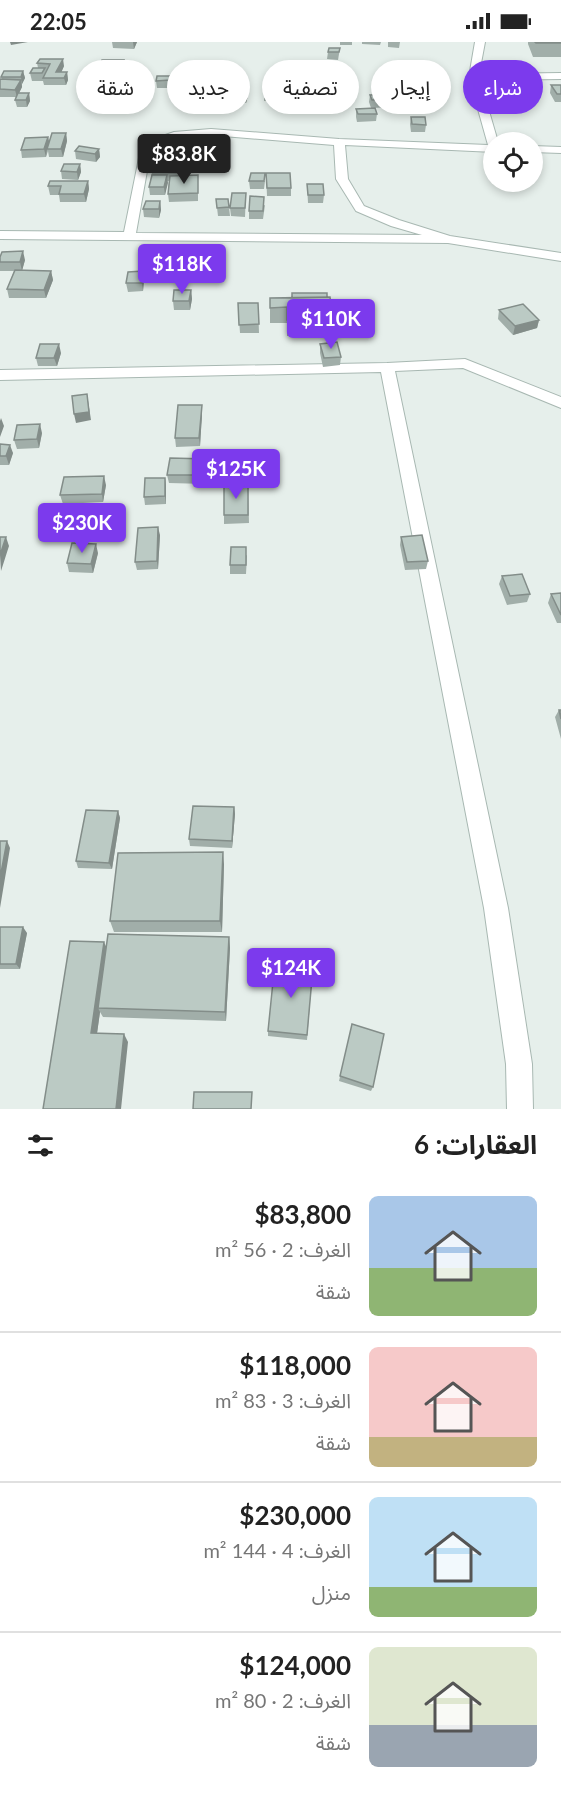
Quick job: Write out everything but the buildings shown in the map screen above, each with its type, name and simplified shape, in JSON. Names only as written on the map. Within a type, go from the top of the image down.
[{"type":"street","points":[[477,60],[480,42]]},
{"type":"street","points":[[543,76],[561,76]]},
{"type":"street","points":[[484,114],[489,132]]},
{"type":"street","points":[[129,236],[145,153],[149,147],[164,138],[198,132],[339,142],[483,148]]},
{"type":"street","points":[[339,142],[342,179],[360,208],[395,223],[448,239],[561,257]]},
{"type":"street","points":[[543,149],[561,150]]},
{"type":"street","points":[[0,235],[448,239]]},
{"type":"street","points":[[0,375],[387,367],[465,363],[561,403]]},
{"type":"street","points":[[387,367],[496,908],[519,1064],[520,1109]]}]
